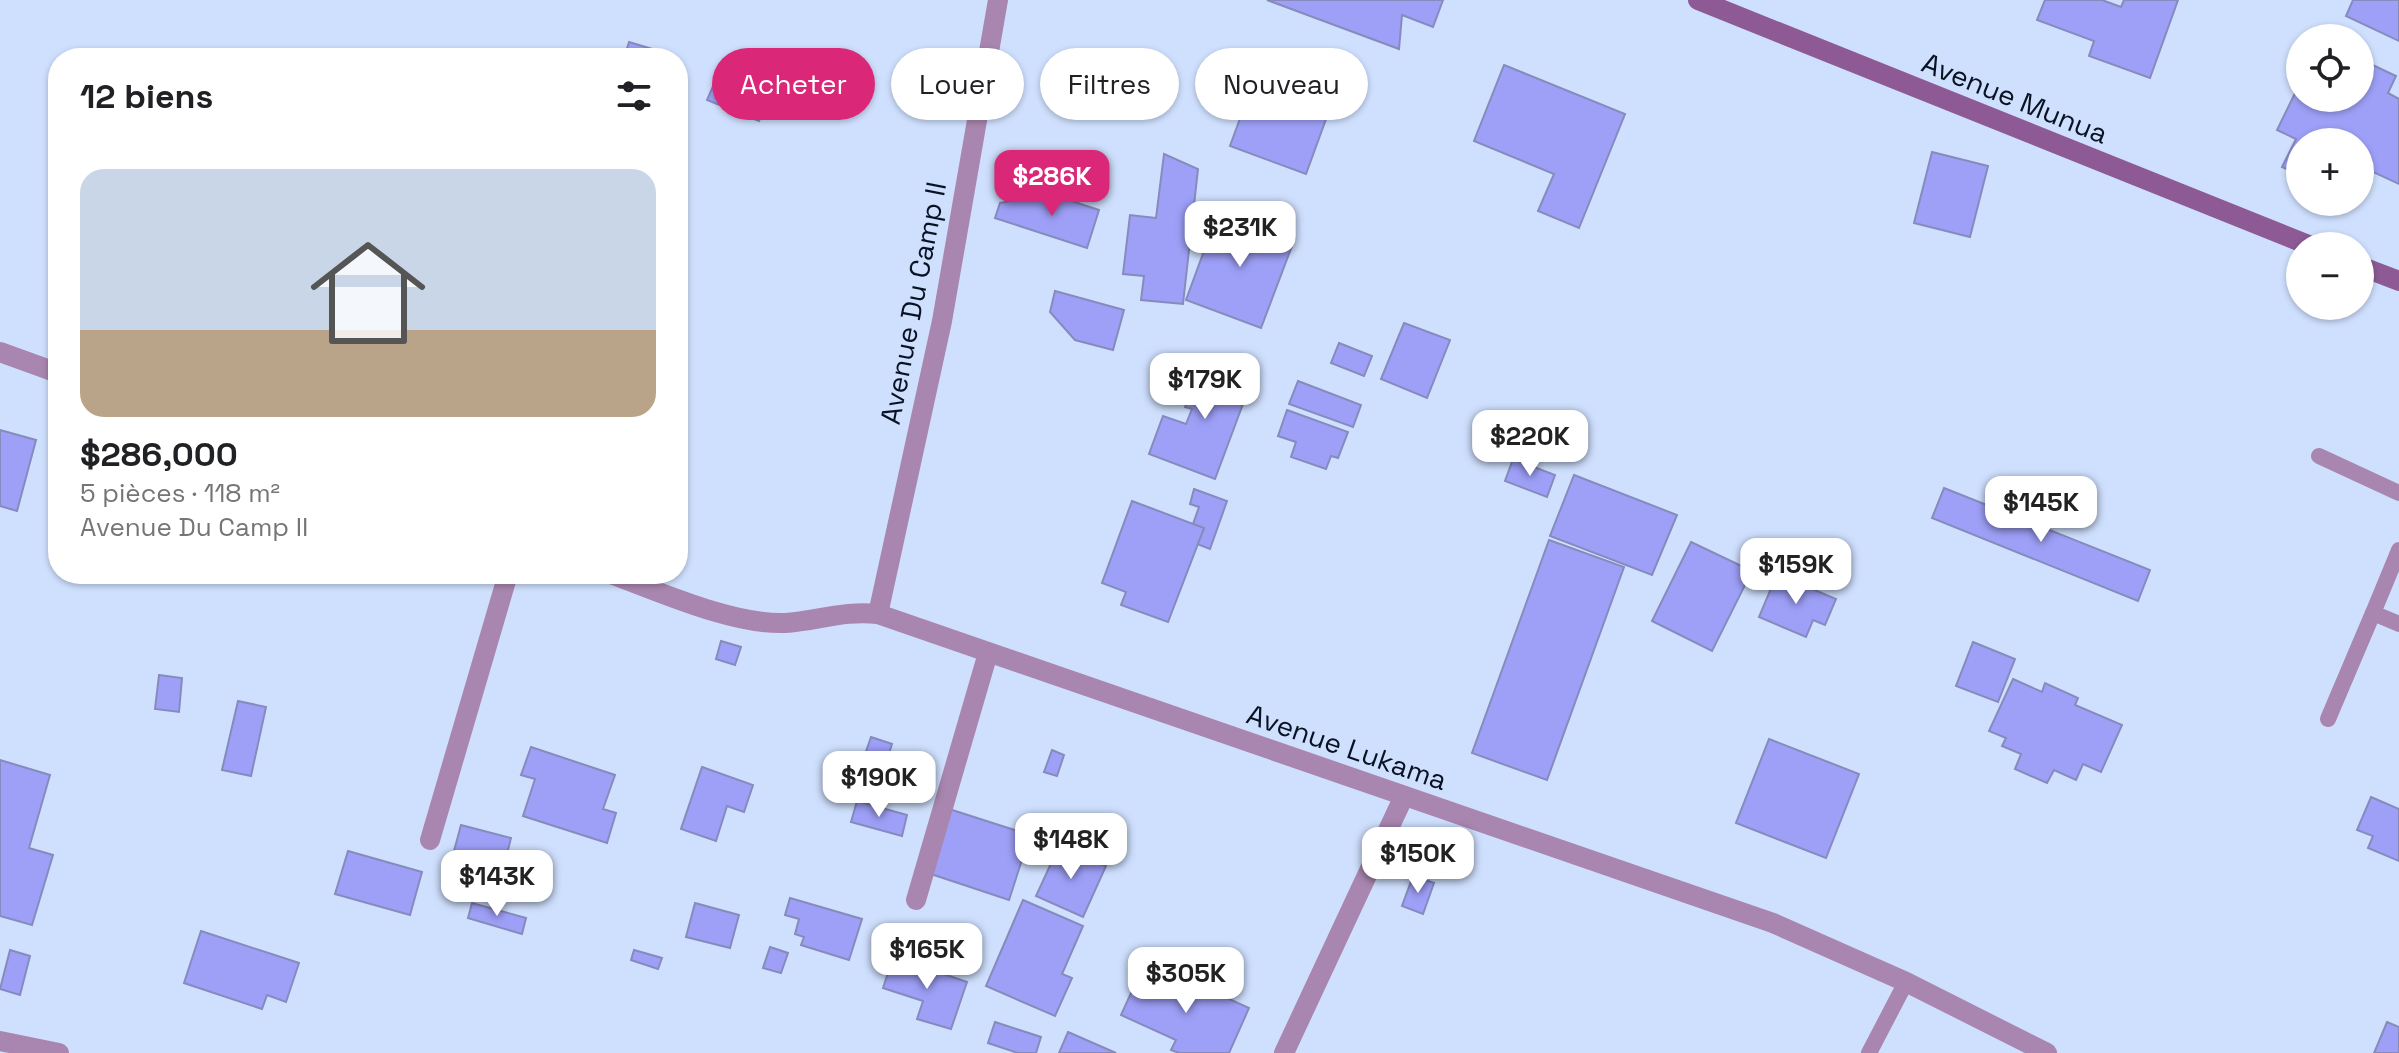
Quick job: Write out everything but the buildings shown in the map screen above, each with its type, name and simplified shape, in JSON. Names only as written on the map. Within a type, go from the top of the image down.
[{"type":"main road","name":"Avenue Munua","points":[[1698,0],[2286,236]]},
{"type":"main road","points":[[2374,271],[2399,281]]},
{"type":"street","name":"Avenue Du Camp II","points":[[878,614],[942,321],[998,0]]},
{"type":"street","points":[[0,352],[48,369]]},
{"type":"street","points":[[430,840],[505,584]]},
{"type":"street","name":"Avenue Lukama","points":[[638,584],[710,610],[753,621],[786,623],[856,611],[878,614],[1773,923],[1906,982],[2047,1053]]},
{"type":"street","points":[[916,900],[988,653]]},
{"type":"street","points":[[1284,1053],[1404,796]]},
{"type":"street","points":[[0,1041],[59,1053]]},
{"type":"lane","points":[[2319,456],[2399,493]]},
{"type":"lane","points":[[2328,719],[2399,550]]},
{"type":"lane","points":[[2373,613],[2399,624]]},
{"type":"lane","points":[[1869,1053],[1906,982]]}]
